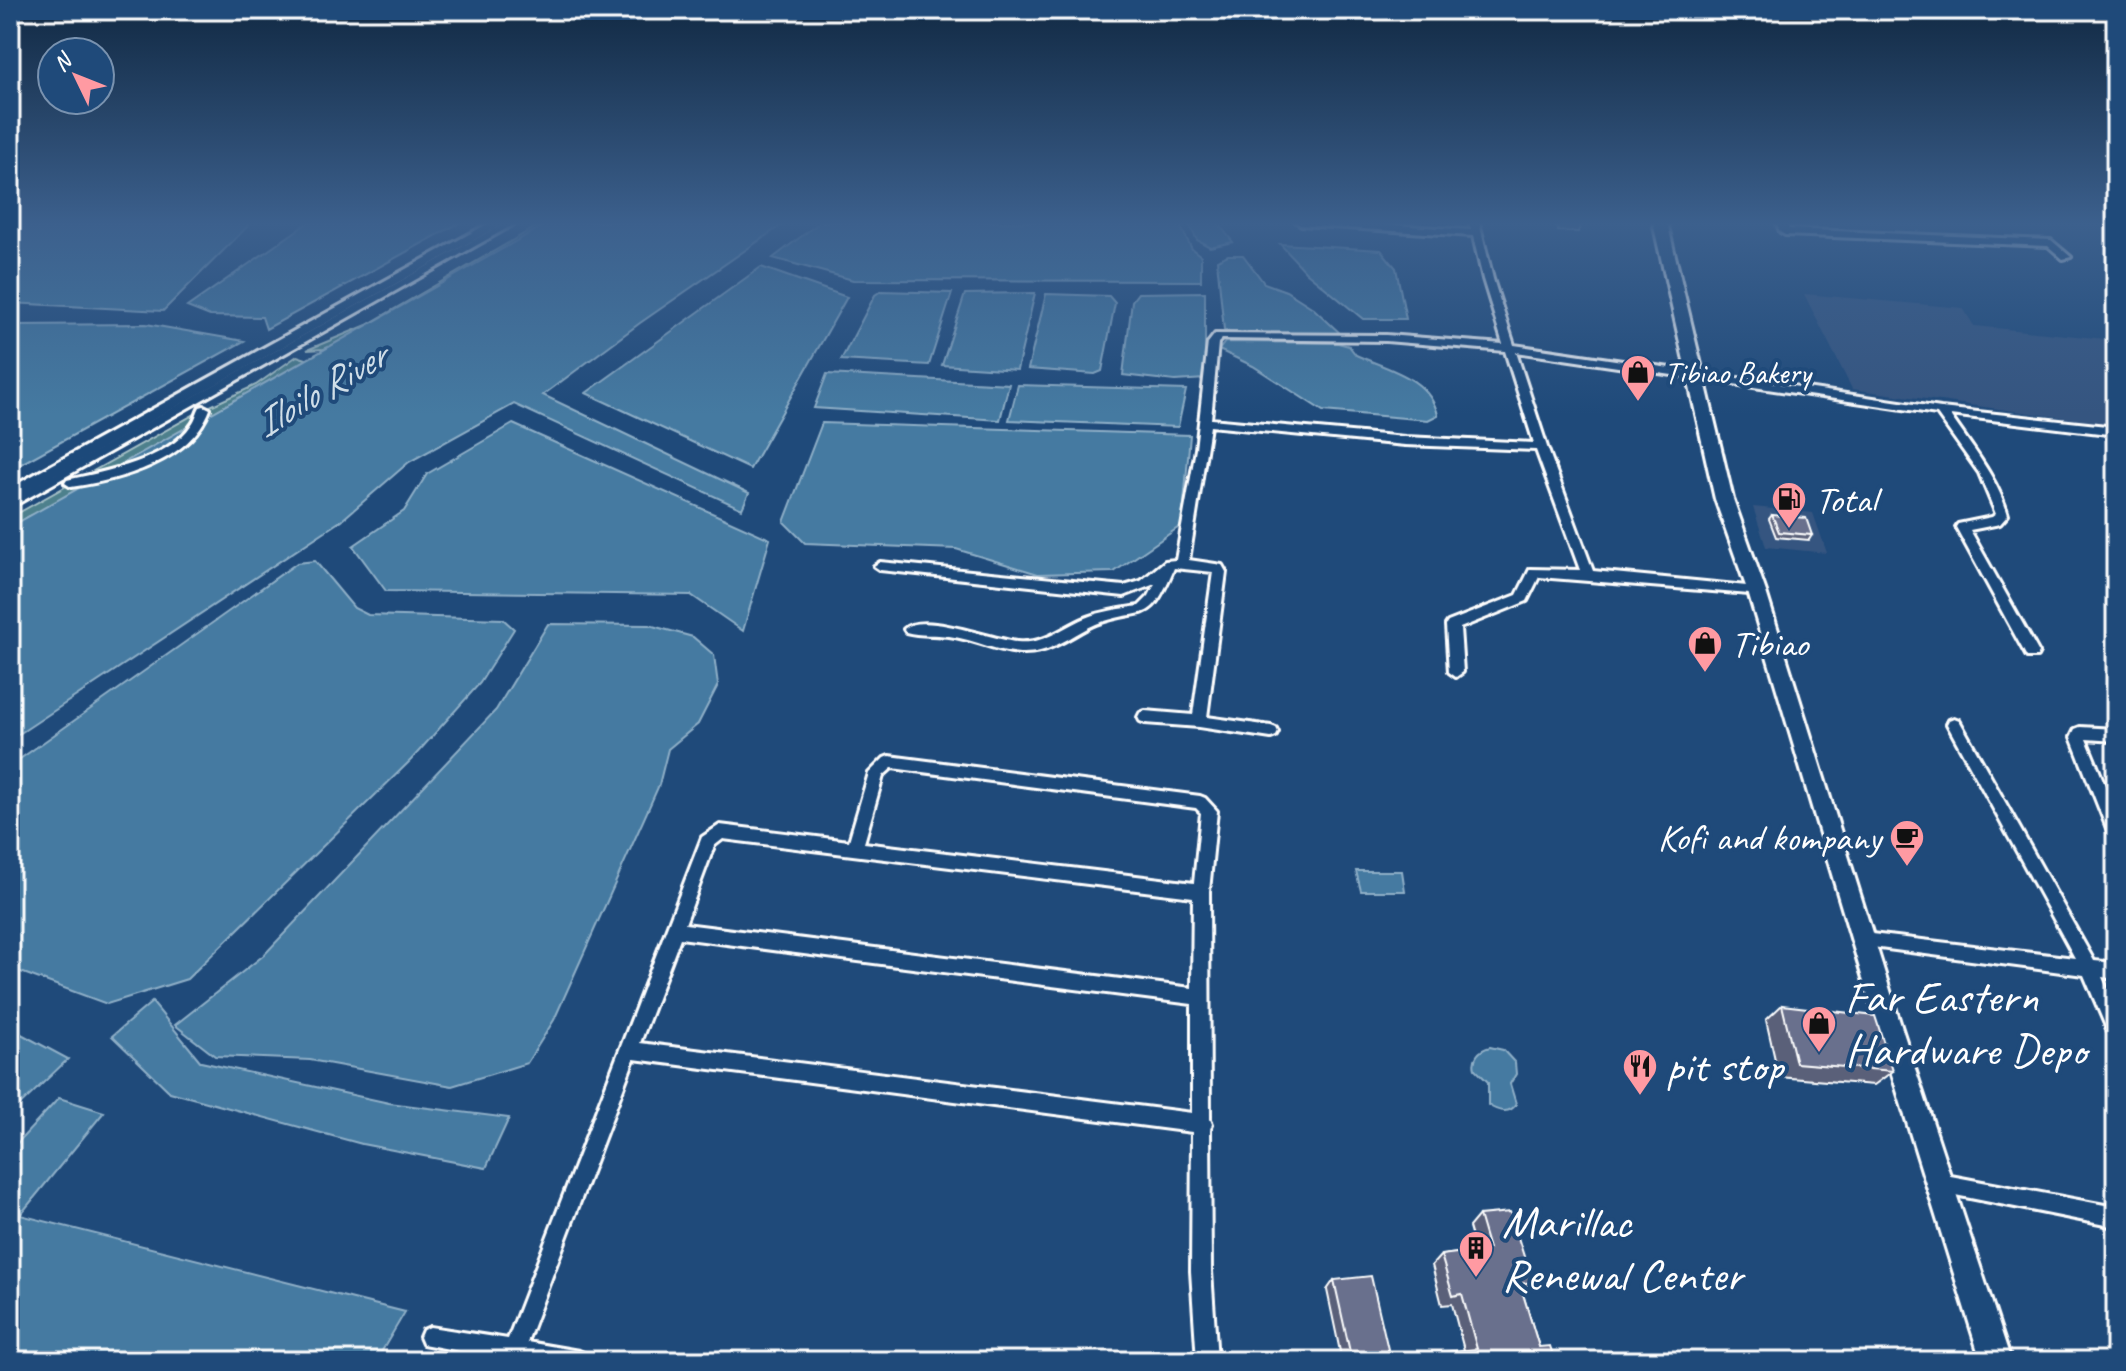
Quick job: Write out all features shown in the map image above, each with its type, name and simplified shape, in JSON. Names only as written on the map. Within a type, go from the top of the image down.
[{"type":"main road","points":[[10,484],[367,286]]},
{"type":"main road","points":[[10,495],[385,286]]},
{"type":"main road","points":[[1676,286],[1693,377],[1724,499],[1757,592],[1996,1361]]},
{"type":"street","points":[[10,504],[399,286]]},
{"type":"street","points":[[1490,286],[1541,447],[1588,575]]},
{"type":"street","points":[[911,629],[958,632],[996,645],[1036,648],[1061,639],[1094,620],[1151,607],[1176,564],[1205,422],[1213,343],[1219,336],[1386,338],[1512,348],[1693,377],[2116,431]]},
{"type":"street","points":[[71,483],[108,477],[152,459],[190,434],[199,425],[204,409]]},
{"type":"street","points":[[1941,411],[1991,483],[1998,500],[2002,515],[1996,521],[1962,527],[2032,653]]},
{"type":"street","points":[[1205,422],[1405,441],[1541,447]]},
{"type":"street","points":[[880,566],[1124,591],[1146,584],[1176,564],[1217,568],[1220,572],[1199,721]]},
{"type":"street","points":[[1456,672],[1453,625],[1522,598],[1535,572],[1757,592]]},
{"type":"street","points":[[1145,717],[1199,721],[1271,732]]},
{"type":"street","points":[[1954,724],[2089,967],[2116,1030]]},
{"type":"street","points":[[2116,735],[2080,733],[2078,737],[2116,831]]},
{"type":"street","points":[[855,848],[876,773],[889,762],[1200,802],[1209,811],[1201,891],[1201,1271],[1207,1361]]},
{"type":"street","points":[[512,1356],[708,842],[720,832],[1201,891]]},
{"type":"street","points":[[676,930],[1201,997]]},
{"type":"street","points":[[1863,940],[2116,971]]},
{"type":"street","points":[[630,1050],[1203,1124]]},
{"type":"street","points":[[1940,1183],[2110,1216]]},
{"type":"street","points":[[430,1337],[512,1356],[579,1361]]},
{"type":"shaded area","points":[[1804,294],[1963,308],[1974,326],[2116,340],[2116,403],[2111,403],[2116,411],[2116,425],[1852,389]]},
{"type":"shaded area","points":[[1753,507],[1813,513],[1827,553],[1766,547]]},
{"type":"green space","points":[[434,286],[443,286],[349,338],[324,349],[307,350],[367,325]]},
{"type":"green space","points":[[297,356],[306,359],[305,366],[48,513],[27,517],[19,525],[10,545],[10,518],[13,516],[204,409],[256,385]]},
{"type":"water","points":[[10,286],[188,286],[163,311],[10,303]]},
{"type":"water","points":[[217,286],[344,286],[266,329],[262,317],[210,316],[187,307]]},
{"type":"water","name":"Iloilo River","points":[[437,286],[694,286],[543,395],[749,493],[742,509],[514,404],[409,462],[342,520],[10,740],[10,527]]},
{"type":"water","points":[[735,286],[815,286],[847,297],[750,469],[586,393]]},
{"type":"water","points":[[1220,286],[1272,286],[1313,308],[1342,335],[1234,334],[1224,330]]},
{"type":"water","points":[[1323,286],[1400,286],[1406,319],[1363,319]]},
{"type":"water","points":[[881,291],[952,293],[929,365],[841,360],[875,295]]},
{"type":"water","points":[[1205,292],[1205,379],[1175,381],[1123,375],[1132,301],[1138,293]]},
{"type":"water","points":[[1035,293],[1017,370],[942,365],[965,294]]},
{"type":"water","points":[[1046,294],[1109,296],[1115,303],[1102,371],[1095,374],[1028,369]]},
{"type":"water","points":[[146,324],[244,341],[10,470],[10,325]]},
{"type":"water","points":[[1225,342],[1338,343],[1349,346],[1356,355],[1416,383],[1433,402],[1438,415],[1428,420],[1323,411],[1253,366],[1219,350]]},
{"type":"water","points":[[827,374],[1009,384],[1000,420],[814,408]]},
{"type":"water","points":[[1018,385],[1186,390],[1178,427],[1009,420]]},
{"type":"water","points":[[822,423],[1190,435],[1182,525],[1114,572],[1038,574],[956,549],[805,543],[784,522]]},
{"type":"water","points":[[513,424],[770,539],[743,631],[691,595],[386,591],[353,546],[404,511],[427,474]]},
{"type":"water","points":[[315,561],[354,608],[368,615],[503,619],[514,629],[480,683],[411,760],[187,979],[107,1004],[10,968],[10,766],[297,563]]},
{"type":"water","points":[[548,624],[649,625],[693,637],[714,655],[718,685],[698,724],[668,749],[659,785],[554,1020],[527,1063],[452,1086],[310,1060],[215,1056],[175,1025],[264,955],[496,710]]},
{"type":"water","points":[[1356,871],[1402,871],[1405,891],[1361,891]]},
{"type":"water","points":[[152,1002],[201,1062],[389,1103],[509,1118],[486,1168],[362,1144],[170,1092],[112,1036]]},
{"type":"water","points":[[10,1028],[68,1059],[10,1115]]},
{"type":"water","points":[[1490,1047],[1503,1050],[1515,1063],[1516,1074],[1510,1084],[1516,1104],[1507,1111],[1488,1105],[1488,1082],[1475,1069],[1477,1055]]},
{"type":"water","points":[[59,1098],[104,1112],[20,1215],[405,1312],[376,1361],[10,1361],[10,1151]]},
{"type":"building","points":[[1772,515],[1806,518],[1812,535],[1779,532]]},
{"type":"building","points":[[1782,1005],[1875,1016],[1893,1071],[1796,1063]]},
{"type":"building","points":[[1510,1212],[1532,1282],[1520,1284],[1539,1347],[1550,1346],[1555,1361],[1352,1361],[1334,1280],[1371,1276],[1390,1358],[1477,1349],[1462,1294],[1453,1296],[1441,1255],[1489,1249],[1479,1215]]},
{"type":"place","name":"Tibiao Bakery","points":[[1638,403]]},
{"type":"place","name":"Total","points":[[1789,530]]},
{"type":"place","name":"Tibiao","points":[[1705,674]]},
{"type":"place","name":"Kofi and kompany","points":[[1907,868]]},
{"type":"place","name":"Far Eastern Hardware Depo","points":[[1819,1054]]},
{"type":"place","name":"pit stop","points":[[1640,1097]]},
{"type":"place","name":"Marillac Renewal Center","points":[[1476,1279]]}]
